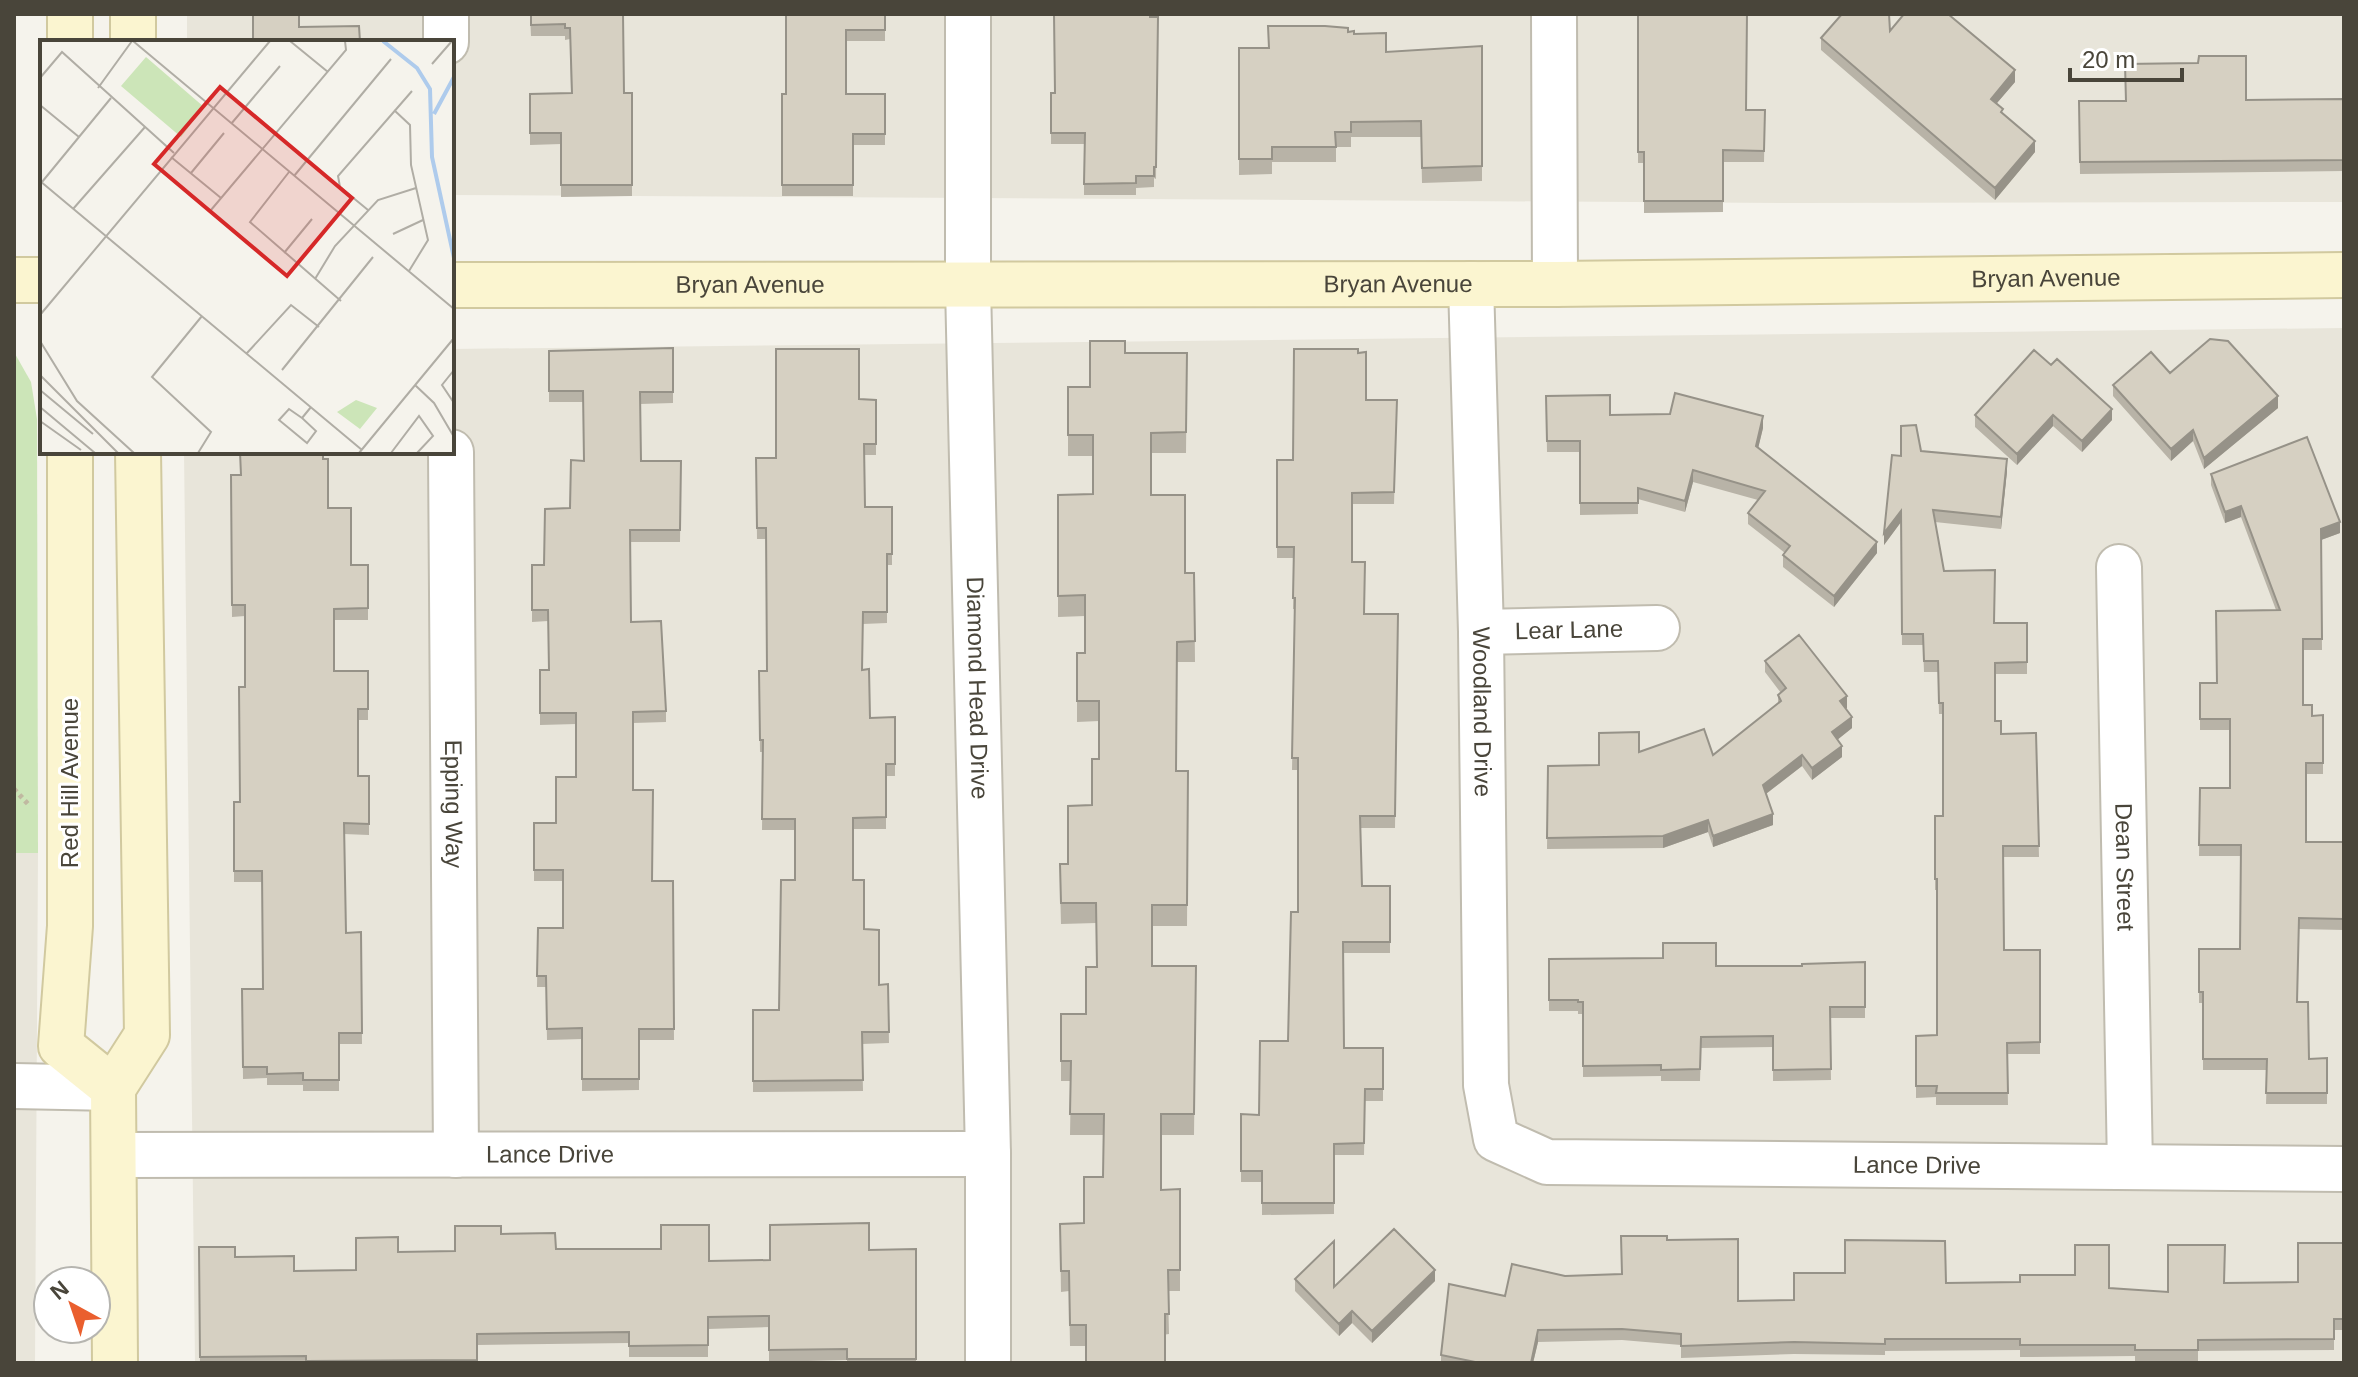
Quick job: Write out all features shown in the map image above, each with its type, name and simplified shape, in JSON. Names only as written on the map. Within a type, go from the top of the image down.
[{"type":"main road","points":[[70,14],[70,40]]},
{"type":"main road","points":[[133,14],[133,40]]},
{"type":"main road","name":"Bryan Avenue","points":[[454,285],[1555,284],[2344,275]]},
{"type":"main road","points":[[14,280],[40,280]]},
{"type":"main road","name":"Red Hill Avenue","points":[[70,454],[70,926],[61,1046],[113,1088]]},
{"type":"main road","points":[[115,1363],[113,1088],[147,1035],[138,454]]},
{"type":"street","points":[[446,14],[446,40]]},
{"type":"street","name":"Diamond Head Drive","points":[[968,14],[968,286],[988,1154],[988,1360]]},
{"type":"street","points":[[1554,14],[1555,284]]},
{"type":"street","name":"Woodland Drive","points":[[1471,284],[1481,632],[1486,1085],[1496,1139]]},
{"type":"street","name":"Epping Way","points":[[451,454],[456,1155]]},
{"type":"street","name":"Dean Street","points":[[2119,567],[2130,1167]]},
{"type":"street","name":"Lear Lane","points":[[1481,632],[1657,628]]},
{"type":"street","points":[[14,1086],[113,1088]]},
{"type":"street","name":"Lance Drive","points":[[1496,1139],[1547,1162],[2344,1169]]},
{"type":"street","name":"Lance Drive","points":[[114,1155],[988,1154]]},
{"type":"shaded area","points":[[187,14],[2344,14],[2344,202],[1798,203],[454,195],[454,40],[187,40]]},
{"type":"shaded area","points":[[2344,328],[2344,1363],[195,1363],[184,454],[454,454],[454,349]]},
{"type":"shaded area","points":[[14,853],[38,853],[36,1265],[32,1265],[32,1345],[35,1345],[35,1363],[14,1363]]},
{"type":"green space","points":[[14,352],[31,382],[37,419],[38,853],[14,853]]},
{"type":"building","points":[[253,14],[299,14],[299,27],[359,26],[360,40],[253,40]]},
{"type":"building","points":[[531,14],[623,14],[624,93],[632,93],[632,185],[561,185],[561,133],[530,133],[530,94],[572,93],[570,28],[565,28],[565,24],[531,25]]},
{"type":"building","points":[[786,14],[885,14],[885,30],[846,30],[846,94],[885,94],[885,134],[853,134],[853,185],[782,185]]},
{"type":"building","points":[[1054,14],[1150,14],[1150,17],[1158,17],[1154,176],[1136,176],[1136,183],[1084,184],[1085,133],[1051,133],[1051,93],[1055,93]]},
{"type":"building","points":[[1638,14],[1747,14],[1746,110],[1765,110],[1764,151],[1723,150],[1723,201],[1644,201],[1644,152],[1638,152]]},
{"type":"building","points":[[1842,14],[1889,14],[1890,31],[1904,14],[1948,14],[2015,70],[1991,99],[2003,109],[2001,112],[2035,141],[1995,188],[1821,38]]},
{"type":"building","points":[[1268,26],[1325,26],[1348,28],[1348,32],[1354,31],[1354,34],[1386,33],[1386,52],[1482,46],[1482,166],[1422,168],[1421,121],[1351,122],[1351,132],[1335,132],[1336,147],[1272,147],[1272,159],[1239,159],[1239,48],[1269,48]]},
{"type":"building","points":[[2199,56],[2246,56],[2246,100],[2344,99],[2344,160],[2080,162],[2079,101],[2126,101],[2125,64],[2198,63]]},
{"type":"building","points":[[2210,339],[2228,341],[2278,396],[2204,458],[2193,430],[2171,449],[2113,385],[2151,352],[2170,373]]},
{"type":"building","points":[[1090,341],[1125,341],[1125,353],[1187,353],[1186,432],[1151,433],[1151,495],[1185,495],[1185,573],[1194,573],[1195,641],[1177,642],[1176,771],[1188,771],[1187,905],[1152,905],[1152,966],[1196,966],[1194,1114],[1161,1114],[1161,1190],[1180,1189],[1180,1270],[1168,1270],[1169,1314],[1165,1314],[1165,1363],[1086,1363],[1086,1325],[1070,1325],[1069,1271],[1061,1271],[1060,1224],[1084,1223],[1084,1177],[1103,1177],[1104,1114],[1070,1114],[1071,1061],[1061,1061],[1061,1014],[1086,1014],[1086,967],[1097,967],[1096,903],[1061,903],[1060,864],[1068,864],[1068,806],[1092,805],[1092,759],[1099,759],[1099,701],[1077,701],[1077,653],[1085,653],[1085,595],[1058,596],[1058,495],[1093,494],[1093,435],[1068,435],[1068,387],[1090,387]]},
{"type":"building","points":[[673,348],[673,392],[640,392],[641,461],[681,461],[680,530],[630,530],[631,622],[661,621],[666,711],[633,712],[633,790],[653,790],[652,881],[673,881],[674,1029],[639,1029],[639,1079],[582,1079],[582,1028],[547,1029],[546,976],[537,976],[538,928],[563,928],[563,870],[534,870],[534,823],[556,823],[556,777],[576,777],[576,713],[540,713],[540,670],[549,670],[548,610],[532,610],[532,565],[544,565],[545,509],[570,508],[571,460],[584,461],[583,391],[549,391],[549,351]]},
{"type":"building","points":[[776,349],[859,349],[859,399],[876,400],[876,444],[864,444],[865,507],[892,507],[892,554],[887,554],[887,612],[863,612],[862,670],[869,669],[870,718],[895,717],[895,764],[886,764],[886,817],[853,818],[853,880],[864,880],[864,929],[879,930],[879,985],[888,984],[889,1032],[862,1032],[863,1080],[753,1081],[753,1010],[779,1010],[781,880],[795,880],[795,819],[762,819],[763,740],[760,740],[759,671],[767,671],[766,528],[757,528],[756,458],[776,458]]},
{"type":"building","points":[[1294,349],[1358,349],[1358,353],[1366,352],[1366,400],[1397,400],[1394,492],[1352,493],[1352,562],[1365,562],[1364,614],[1398,614],[1395,816],[1360,816],[1362,886],[1390,886],[1390,942],[1343,942],[1344,1048],[1383,1048],[1383,1089],[1365,1089],[1364,1143],[1334,1144],[1334,1203],[1262,1203],[1262,1171],[1241,1171],[1241,1114],[1259,1115],[1260,1041],[1288,1041],[1291,912],[1298,912],[1298,758],[1292,758],[1294,547],[1277,547],[1277,460],[1293,460]]},
{"type":"building","points":[[2034,350],[2051,365],[2057,359],[2112,409],[2082,441],[2053,415],[2017,454],[1975,415]]},
{"type":"building","points":[[1675,393],[1763,416],[1756,446],[1877,542],[1834,596],[1783,555],[1790,546],[1748,513],[1765,491],[1693,470],[1685,501],[1638,488],[1638,503],[1580,503],[1580,441],[1547,441],[1546,396],[1610,395],[1610,415],[1670,414]]},
{"type":"building","points":[[1916,425],[1921,451],[2007,459],[2001,517],[1933,510],[1944,571],[1995,570],[1994,623],[2027,623],[2027,662],[1995,663],[1995,721],[2001,721],[2001,734],[2036,733],[2039,846],[2003,846],[2004,950],[2040,950],[2040,1042],[2007,1043],[2008,1093],[1936,1093],[1937,1086],[1916,1086],[1916,1036],[1937,1035],[1935,816],[1943,816],[1943,703],[1939,703],[1938,661],[1924,661],[1923,634],[1902,634],[1901,511],[1884,533],[1892,455],[1901,456],[1901,426]]},
{"type":"building","points":[[2307,437],[2340,522],[2321,529],[2322,639],[2303,639],[2303,705],[2312,705],[2312,716],[2323,715],[2323,763],[2306,763],[2306,842],[2344,842],[2344,919],[2299,918],[2297,1002],[2308,1002],[2309,1059],[2327,1058],[2327,1093],[2266,1093],[2267,1059],[2203,1059],[2203,992],[2199,992],[2199,949],[2240,949],[2241,845],[2199,845],[2200,788],[2230,788],[2230,719],[2200,719],[2200,683],[2217,683],[2216,611],[2280,610],[2241,506],[2225,512],[2211,474]]},
{"type":"building","points":[[240,454],[323,454],[323,459],[328,459],[328,508],[351,508],[351,565],[368,565],[368,608],[334,609],[334,671],[368,671],[368,709],[358,709],[358,776],[369,776],[369,824],[344,823],[346,933],[361,932],[362,1033],[339,1033],[339,1080],[303,1080],[303,1073],[267,1074],[267,1067],[243,1067],[242,989],[263,989],[262,871],[234,871],[234,802],[240,802],[239,687],[245,687],[245,605],[232,605],[231,475],[241,475]]},
{"type":"building","points":[[1799,635],[1847,696],[1840,701],[1852,717],[1832,732],[1842,746],[1812,768],[1802,755],[1763,785],[1773,814],[1713,836],[1708,820],[1663,836],[1547,838],[1548,766],[1599,765],[1599,733],[1639,732],[1639,752],[1704,729],[1713,755],[1781,701],[1778,695],[1786,688],[1765,661]]},
{"type":"building","points":[[1663,943],[1716,943],[1716,966],[1865,962],[1865,1007],[1830,1007],[1831,1069],[1773,1070],[1773,1036],[1701,1037],[1700,1069],[1661,1070],[1661,1065],[1583,1066],[1583,1002],[1549,1000],[1549,959],[1663,958]]},
{"type":"building","points":[[869,1223],[869,1250],[916,1249],[916,1359],[847,1359],[847,1349],[769,1350],[769,1316],[708,1317],[708,1345],[629,1346],[629,1332],[477,1334],[477,1360],[306,1361],[306,1356],[200,1357],[199,1247],[235,1247],[235,1257],[294,1256],[294,1271],[356,1270],[356,1238],[398,1237],[398,1252],[455,1251],[455,1226],[501,1226],[501,1234],[555,1233],[556,1249],[661,1249],[661,1225],[709,1225],[709,1261],[770,1260],[770,1225]]},
{"type":"building","points":[[1394,1229],[1435,1270],[1372,1331],[1352,1311],[1339,1324],[1295,1279],[1334,1241],[1334,1287]]},
{"type":"building","points":[[1621,1236],[1667,1236],[1667,1240],[1738,1239],[1738,1301],[1794,1300],[1794,1273],[1845,1273],[1845,1240],[1945,1241],[1946,1283],[2020,1282],[2020,1275],[2075,1275],[2075,1245],[2109,1245],[2109,1288],[2168,1292],[2168,1245],[2225,1245],[2224,1283],[2298,1282],[2298,1243],[2343,1243],[2344,1319],[2334,1319],[2334,1339],[2198,1340],[2198,1350],[2135,1350],[2135,1345],[2020,1345],[2020,1339],[1885,1339],[1885,1344],[1794,1342],[1681,1346],[1681,1334],[1622,1329],[1538,1330],[1531,1363],[1480,1363],[1441,1355],[1449,1284],[1505,1296],[1512,1264],[1565,1276],[1622,1274]]}]
